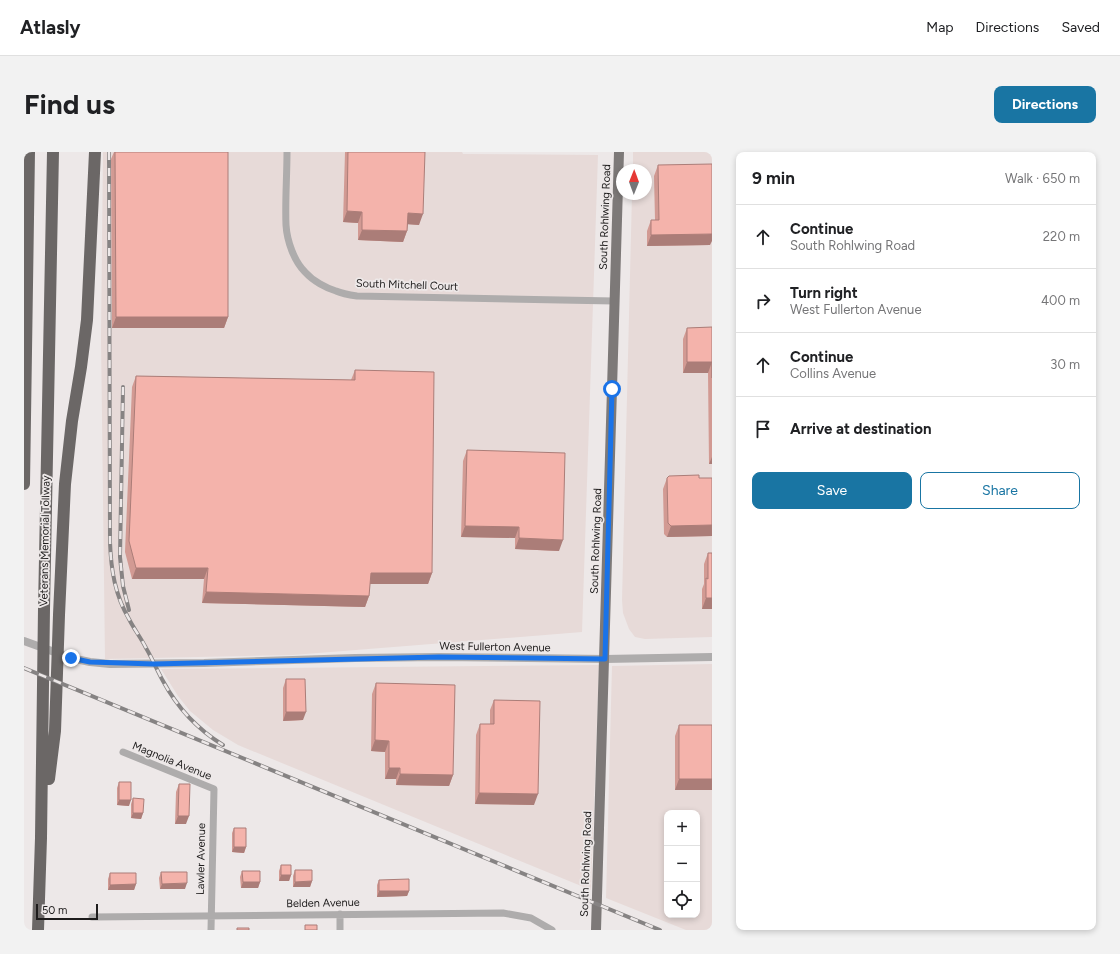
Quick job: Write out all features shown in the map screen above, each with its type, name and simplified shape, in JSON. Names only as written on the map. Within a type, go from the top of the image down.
[{"type":"highway","name":"Veterans Memorial Tollway","points":[[24,484],[29,152]]},
{"type":"highway","name":"Veterans Memorial Tollway","points":[[38,930],[41,838],[53,152]]},
{"type":"highway","points":[[41,838],[55,731],[65,484],[87,320],[95,152]]},
{"type":"main road","name":"South Rohlwing Road","points":[[596,930],[619,152]]},
{"type":"street","name":"South Mitchell Court","points":[[287,152],[286,226],[290,245],[306,273],[320,284],[336,291],[357,296],[614,301]]},
{"type":"street","name":"West Fullerton Avenue","points":[[24,641],[71,658],[110,664],[439,657],[605,659],[712,657]]},
{"type":"street","name":"Magnolia Avenue","points":[[123,752],[214,789]]},
{"type":"street","name":"Lawler Avenue","points":[[211,930],[214,789]]},
{"type":"street","name":"Belden Avenue","points":[[92,917],[502,913],[531,918],[552,930]]},
{"type":"street","points":[[340,914],[340,930]]},
{"type":"shaded area","points":[[103,152],[462,152],[463,154],[598,155],[582,632],[293,655],[105,659],[101,338]]},
{"type":"shaded area","points":[[633,152],[712,152],[712,637],[645,639],[635,637],[629,629],[623,613],[622,600],[632,200],[652,200],[652,164],[633,164]]},
{"type":"shaded area","points":[[712,664],[712,930],[686,930],[606,898],[612,666]]},
{"type":"shaded area","points":[[599,665],[591,890],[238,745],[213,730],[190,711],[178,696],[161,669]]},
{"type":"building","points":[[115,152],[228,152],[228,317],[116,317]]},
{"type":"building","points":[[348,152],[425,152],[423,214],[408,213],[407,231],[362,230],[362,212],[347,211]]},
{"type":"building","points":[[712,164],[712,234],[651,235],[651,220],[659,220],[658,165]]},
{"type":"building","points":[[712,327],[712,362],[687,362],[687,328]]},
{"type":"building","points":[[355,370],[434,372],[432,573],[371,573],[369,596],[206,592],[208,568],[136,568],[129,541],[136,376],[355,380]]},
{"type":"building","points":[[467,450],[565,453],[563,540],[519,538],[519,527],[465,526]]},
{"type":"building","points":[[699,475],[699,478],[712,478],[712,525],[671,526],[668,523],[667,478],[669,476]]},
{"type":"building","points":[[708,553],[712,553],[712,598],[706,598]]},
{"type":"building","points":[[286,679],[305,679],[306,712],[286,712]]},
{"type":"building","points":[[376,683],[455,685],[453,775],[400,774],[400,768],[389,768],[389,741],[375,740]]},
{"type":"building","points":[[494,700],[540,701],[538,794],[479,793],[480,724],[494,724]]},
{"type":"building","points":[[679,725],[712,725],[712,779],[679,779]]},
{"type":"building","points":[[119,782],[131,782],[131,800],[119,800]]},
{"type":"building","points":[[179,784],[190,784],[189,816],[178,816]]},
{"type":"building","points":[[133,798],[144,799],[143,813],[133,813]]},
{"type":"building","points":[[234,828],[246,828],[246,847],[234,847]]},
{"type":"building","points":[[281,865],[291,865],[291,875],[281,875]]},
{"type":"building","points":[[295,870],[312,870],[312,881],[295,882]]},
{"type":"building","points":[[242,871],[260,871],[260,882],[243,882]]},
{"type":"building","points":[[161,872],[187,872],[187,883],[162,884]]},
{"type":"building","points":[[110,873],[136,873],[136,884],[110,885]]},
{"type":"building","points":[[409,879],[409,891],[379,891],[379,880]]},
{"type":"building","points":[[305,925],[317,925],[317,930],[305,930]]},
{"type":"building","points":[[237,928],[249,928],[249,930],[237,930]]},
{"type":"railway","points":[[109,152],[111,562],[117,591],[124,610],[169,691],[188,717],[196,725],[223,745]]},
{"type":"railway","points":[[123,387],[120,557],[123,586],[129,610]]},
{"type":"railway","points":[[24,668],[660,930]]},
{"type":"route","points":[[71,658],[110,664],[439,657],[605,659],[612,389]]}]
